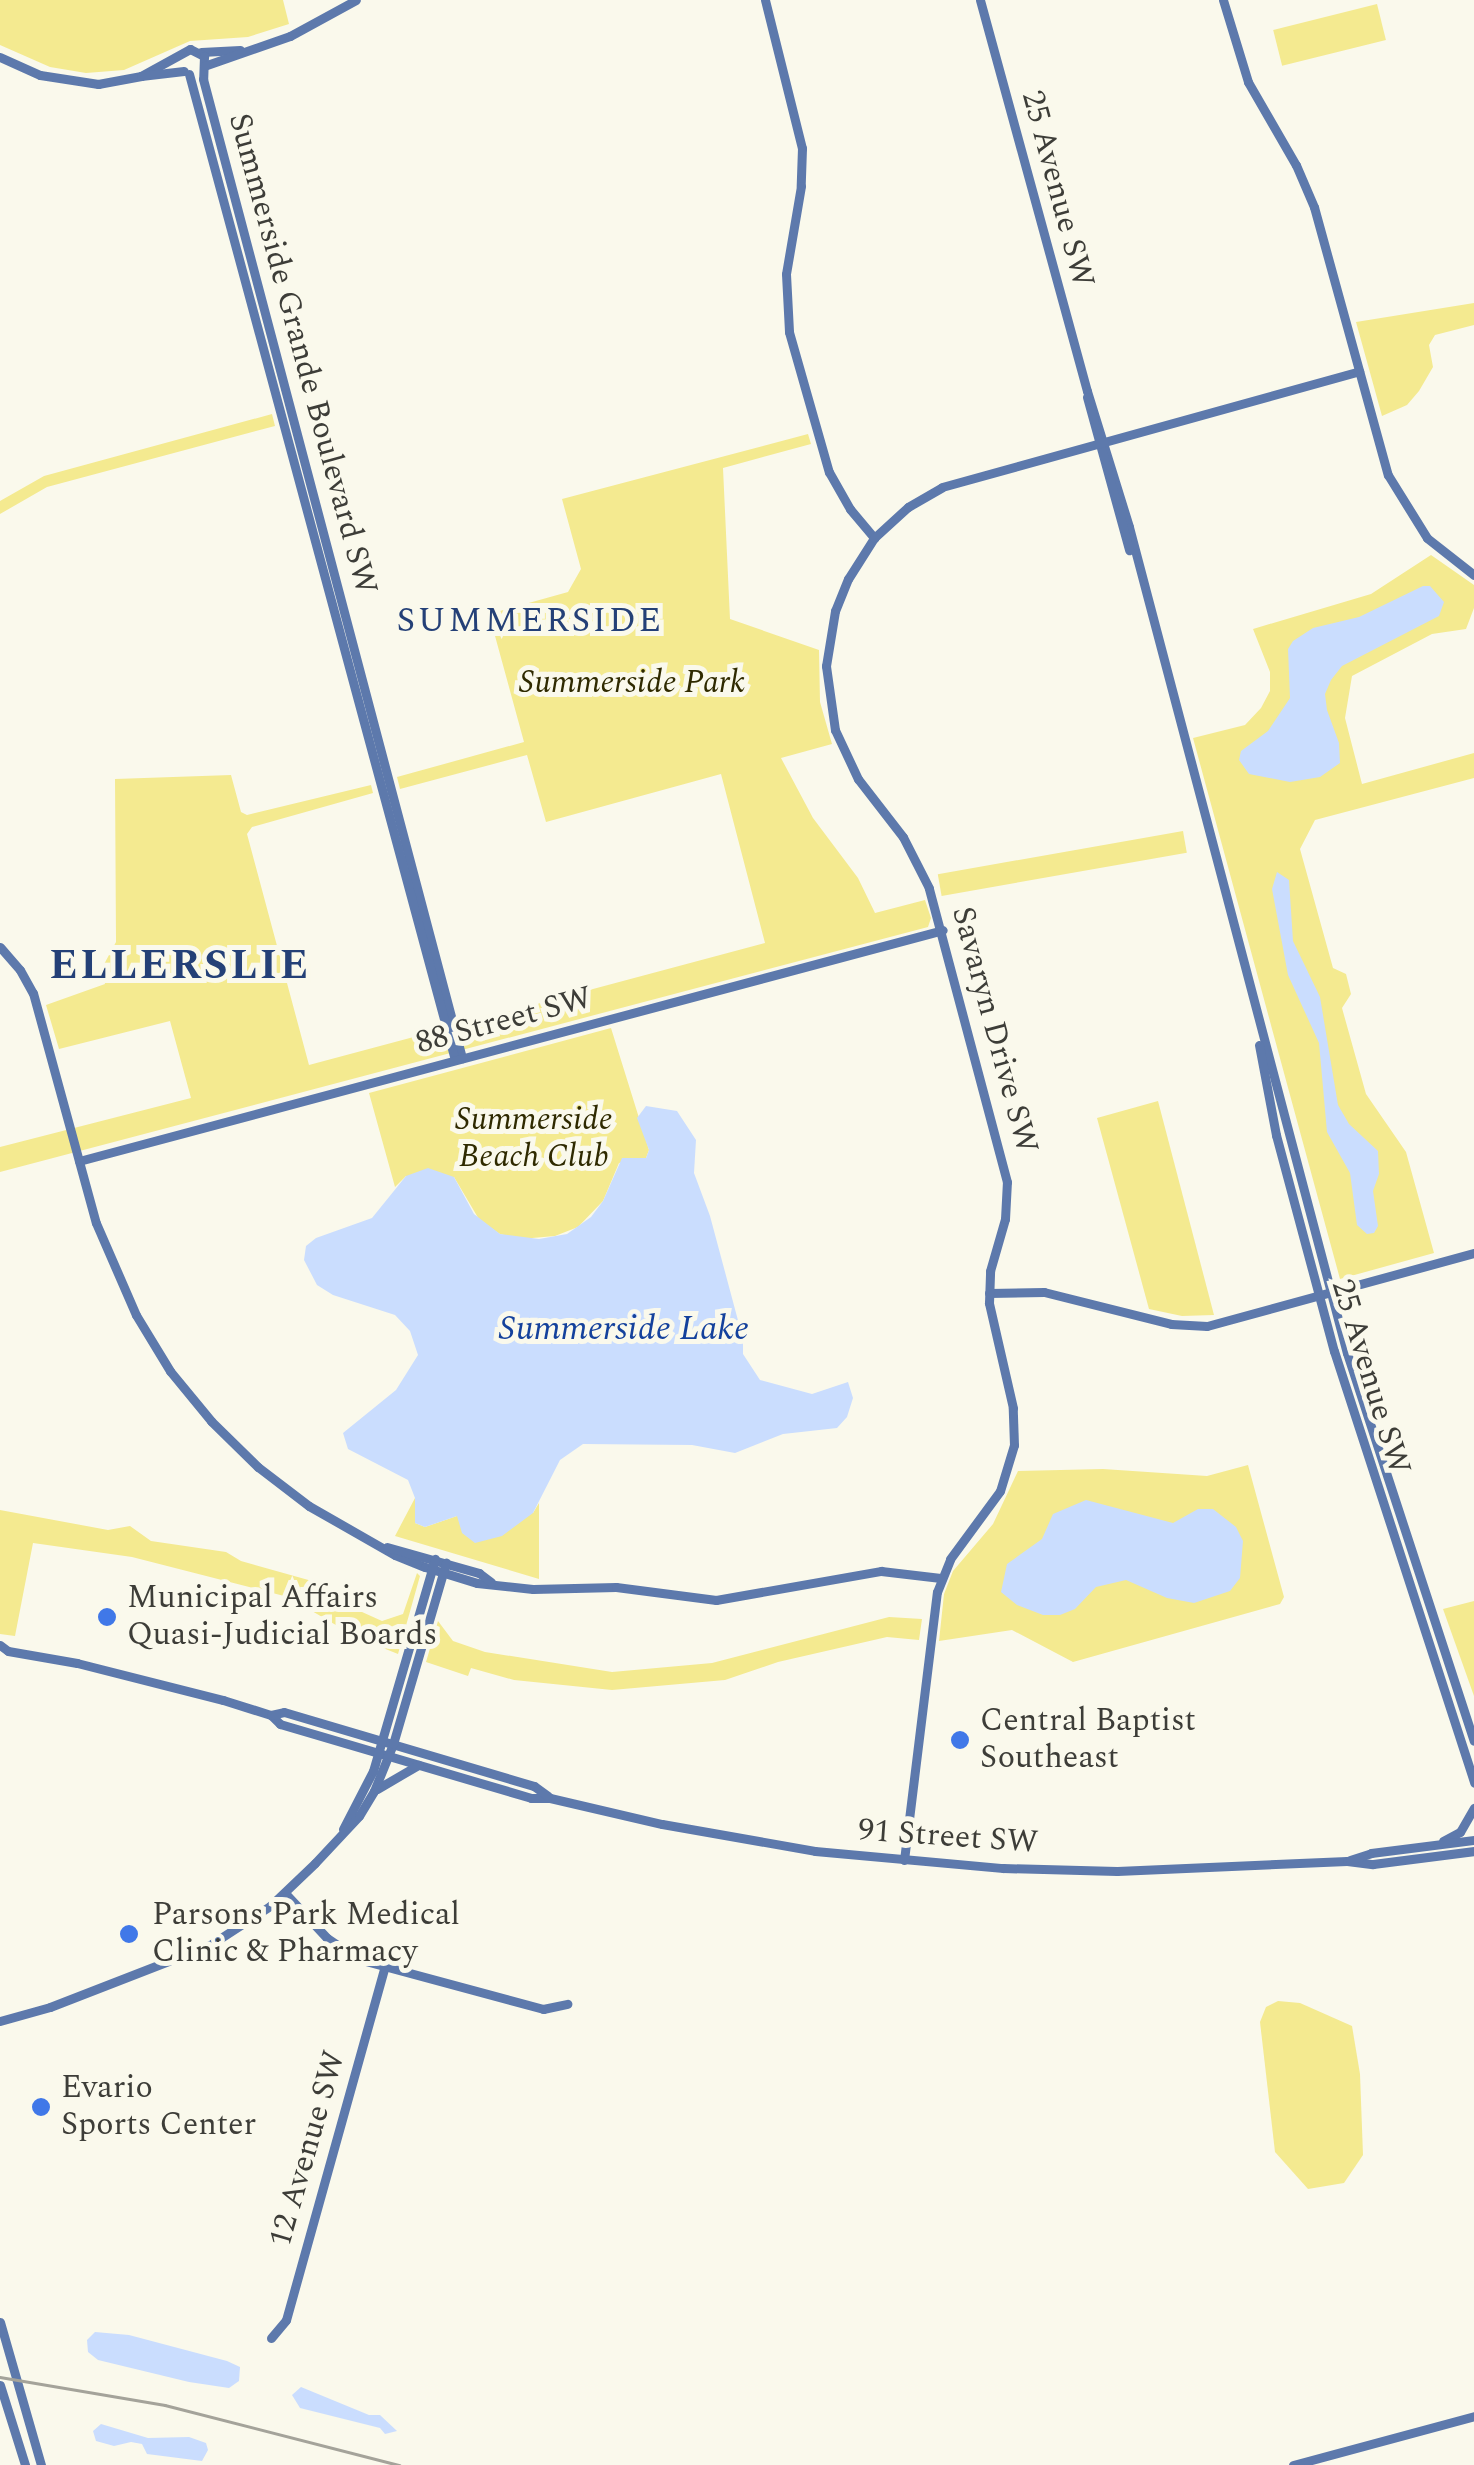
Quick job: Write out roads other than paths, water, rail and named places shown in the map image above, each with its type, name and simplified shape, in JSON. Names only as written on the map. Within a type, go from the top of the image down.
[{"type":"street","points":[[0,57],[66,81],[98,84],[186,72],[290,36],[356,0]]},
{"type":"street","points":[[765,0],[802,148],[802,186],[786,261],[789,332],[829,472],[850,509],[874,538]]},
{"type":"street","name":"25 Avenue SW","points":[[980,0],[1121,532],[1136,567],[1362,1403],[1474,1741]]},
{"type":"street","points":[[1223,0],[1248,82],[1311,198],[1383,460],[1403,506],[1427,538],[1474,574]]},
{"type":"street","points":[[141,76],[181,58],[186,50],[243,50]]},
{"type":"street","name":"Summerside Grande Boulevard SW","points":[[199,52],[459,1059]]},
{"type":"street","name":"Summerside Grande Boulevard SW","points":[[181,58],[459,1059]]},
{"type":"street","name":"Savaryn Drive SW","points":[[904,1860],[941,1578],[956,1550],[992,1505],[1012,1455],[1014,1408],[992,1323],[989,1293],[992,1262],[1006,1214],[1007,1174],[942,930],[911,850],[846,757],[828,699],[827,649],[835,611],[848,578],[874,538],[908,507],[948,484],[1359,371]]},
{"type":"street","name":"88 Street SW","points":[[79,1161],[942,930]]},
{"type":"street","points":[[0,947],[33,993],[115,1274],[143,1328],[182,1387],[235,1446],[281,1486],[331,1520],[386,1547],[433,1564],[479,1572],[491,1582],[538,1590],[628,1588],[716,1600],[881,1572],[941,1578]]},
{"type":"street","name":"25 Avenue SW","points":[[1247,979],[1276,1135],[1319,1296],[1474,1782]]},
{"type":"street","points":[[989,1293],[1044,1292],[1194,1326],[1474,1253]]},
{"type":"street","points":[[342,1831],[378,1753],[433,1564]]},
{"type":"street","points":[[0,2021],[50,2007],[210,1945],[285,1893],[359,1816],[374,1791],[389,1757],[445,1568]]},
{"type":"street","name":"91 Street SW","points":[[3,1650],[138,1677],[271,1714],[284,1712],[534,1786],[550,1798]]},
{"type":"street","name":"91 Street SW","points":[[271,1714],[280,1724],[532,1798],[550,1798],[746,1840],[904,1860],[1101,1871],[1347,1861],[1373,1864],[1474,1851]]},
{"type":"street","points":[[374,1791],[418,1766]]},
{"type":"street","points":[[1429,1846],[1460,1832],[1474,1808]]},
{"type":"street","name":"91 Street SW","points":[[1347,1861],[1371,1852],[1474,1840]]},
{"type":"street","points":[[285,1893],[338,1948],[384,1968],[543,2009],[567,2004]]},
{"type":"street","name":"12 Avenue SW","points":[[271,2338],[286,2320],[384,1968]]},
{"type":"street","points":[[0,2322],[40,2465]]},
{"type":"street","points":[[0,2385],[25,2465]]},
{"type":"street","points":[[1293,2465],[1474,2416]]},
{"type":"water","points":[[1430,586],[1444,602],[1439,616],[1342,666],[1331,680],[1325,694],[1339,743],[1340,763],[1320,777],[1290,782],[1249,774],[1239,760],[1241,751],[1268,731],[1290,698],[1288,649],[1293,641],[1313,628],[1359,617]]},
{"type":"water","points":[[1277,872],[1289,880],[1293,941],[1320,997],[1338,1105],[1349,1124],[1378,1151],[1379,1174],[1373,1191],[1378,1226],[1374,1233],[1367,1234],[1357,1225],[1350,1173],[1327,1132],[1319,1043],[1288,975],[1272,889]]},
{"type":"water","name":"Summerside Lake","points":[[646,1106],[677,1111],[696,1140],[694,1173],[710,1216],[743,1339],[743,1354],[760,1380],[812,1394],[848,1382],[853,1398],[847,1417],[837,1428],[783,1434],[735,1453],[692,1445],[583,1444],[560,1460],[533,1513],[502,1536],[475,1543],[462,1533],[457,1516],[425,1527],[415,1523],[415,1498],[408,1480],[348,1449],[343,1433],[396,1390],[418,1355],[410,1331],[395,1315],[333,1295],[317,1285],[304,1260],[306,1246],[316,1238],[372,1218],[406,1176],[428,1168],[454,1177],[474,1214],[500,1234],[539,1239],[567,1234],[591,1217],[603,1201],[622,1158],[646,1158],[649,1150],[637,1118]]},
{"type":"water","points":[[1086,1500],[1173,1523],[1198,1509],[1213,1509],[1236,1527],[1243,1541],[1240,1578],[1230,1591],[1194,1603],[1167,1598],[1126,1580],[1096,1587],[1075,1609],[1060,1615],[1043,1615],[1017,1605],[1001,1592],[1007,1564],[1042,1539],[1053,1514]]},
{"type":"water","points":[[95,2332],[129,2335],[227,2361],[240,2367],[239,2381],[229,2388],[98,2360],[88,2352],[87,2340]]},
{"type":"water","points":[[301,2387],[369,2415],[380,2415],[397,2431],[385,2434],[380,2428],[300,2408],[292,2395]]},
{"type":"water","points":[[101,2424],[148,2438],[189,2437],[206,2443],[208,2450],[202,2461],[147,2454],[142,2444],[131,2442],[114,2446],[96,2441],[93,2431]]},
{"type":"railway","points":[[0,2377],[165,2405],[399,2465]]},
{"type":"place","name":"Municipal Affairs Quasi-Judicial Boards","points":[[107,1617]]},
{"type":"place","name":"Central Baptist Southeast","points":[[960,1740]]},
{"type":"place","name":"Parsons Park Medical Clinic & Pharmacy","points":[[129,1934]]},
{"type":"place","name":"Evario Sports Center","points":[[41,2107]]},
{"type":"district","name":"SUMMERSIDE","points":[[530,621]]},
{"type":"district","name":"ELLERSLIE","points":[[180,966]]},
{"type":"park label","name":"Summerside Park","points":[[632,683]]},
{"type":"park label","name":"Summerside Beach Club","points":[[534,1140]]}]
